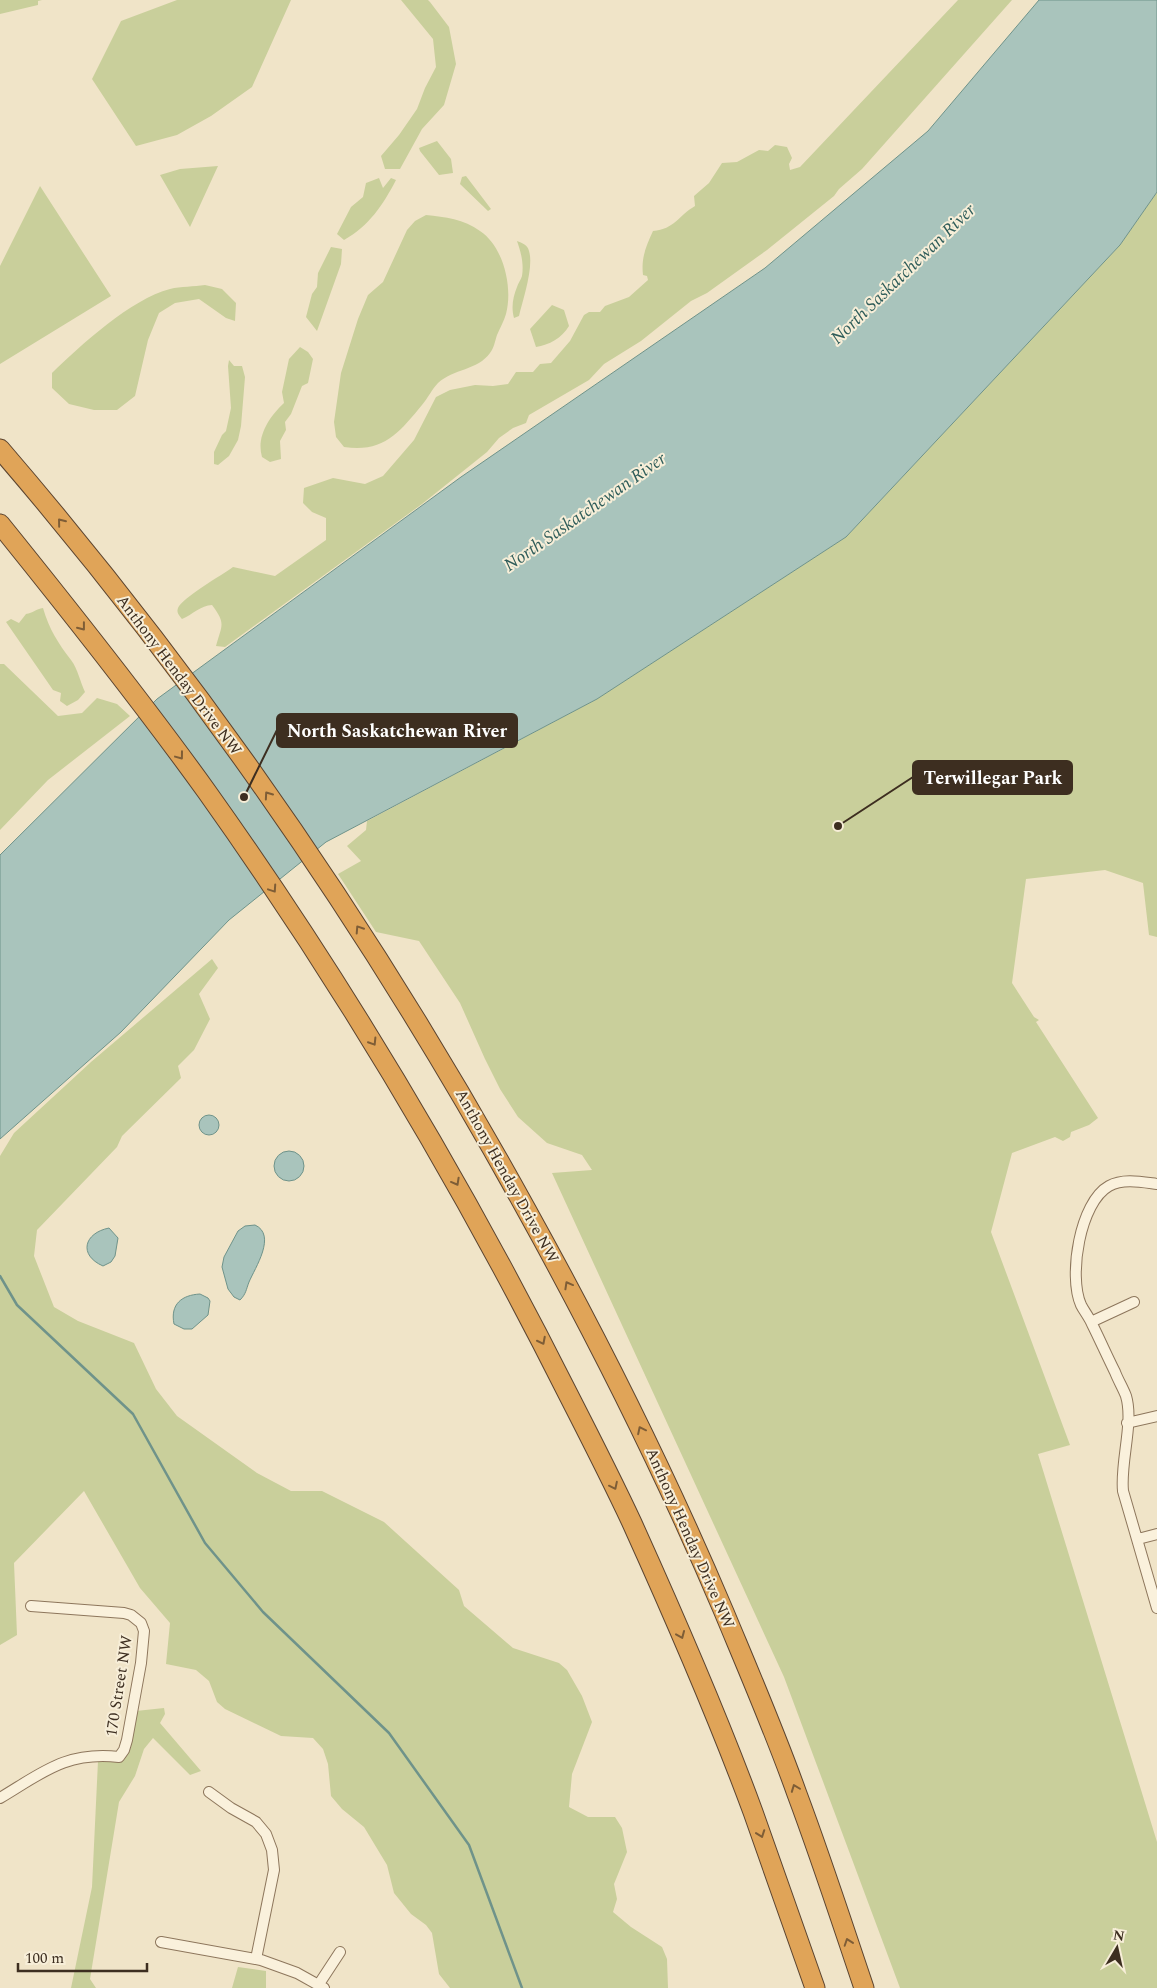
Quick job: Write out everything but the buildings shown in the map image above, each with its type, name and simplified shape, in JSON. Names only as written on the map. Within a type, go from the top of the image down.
[{"type":"highway","name":"Anthony Henday Drive NW","points":[[0,449],[92,560],[166,654],[317,864],[386,970],[456,1086],[564,1277],[673,1497],[723,1609],[796,1791],[864,1988]]},
{"type":"highway","points":[[0,524],[128,686],[207,792],[385,1060],[465,1198],[530,1317],[630,1519],[676,1622],[752,1810],[815,1988]]},
{"type":"street","points":[[1157,1184],[1121,1181],[1110,1184],[1102,1190],[1087,1215],[1080,1235],[1076,1261],[1076,1283],[1080,1304],[1091,1322],[1126,1397],[1127,1423],[1122,1479],[1125,1500],[1157,1608]]},
{"type":"street","points":[[1091,1322],[1134,1302]]},
{"type":"street","points":[[1127,1423],[1157,1416]]},
{"type":"street","points":[[1138,1539],[1157,1534]]},
{"type":"street","name":"170 Street NW","points":[[0,1798],[62,1762],[88,1756],[119,1757],[124,1750],[127,1740],[140,1663],[144,1631],[141,1623],[124,1613],[31,1606]]},
{"type":"street","points":[[209,1792],[230,1808],[256,1822],[266,1834],[272,1850],[274,1870],[256,1959]]},
{"type":"street","points":[[161,1942],[256,1959],[297,1973],[322,1986],[340,1952]]},
{"type":"green space","points":[[0,0],[42,0],[38,1],[38,5],[0,14]]},
{"type":"green space","points":[[177,0],[291,0],[252,87],[211,116],[177,135],[136,146],[92,79],[121,21]]},
{"type":"green space","points":[[401,0],[428,0],[430,2],[449,27],[456,64],[444,105],[422,129],[400,169],[385,169],[381,156],[399,135],[417,109],[436,67],[433,39]]},
{"type":"green space","points":[[958,0],[1012,0],[862,169],[839,189],[834,196],[767,250],[707,293],[691,301],[641,341],[604,364],[589,380],[529,415],[526,423],[513,428],[499,438],[487,452],[422,504],[225,647],[216,646],[222,624],[212,605],[200,608],[182,619],[178,614],[178,608],[181,604],[233,567],[275,576],[326,540],[326,518],[312,512],[303,503],[304,488],[333,478],[365,484],[383,476],[414,440],[436,397],[450,390],[475,385],[493,386],[508,384],[516,372],[533,372],[540,364],[551,363],[570,341],[584,315],[589,312],[600,312],[605,306],[629,297],[648,280],[647,276],[643,275],[643,258],[653,231],[666,228],[695,206],[694,196],[709,183],[722,163],[737,162],[759,150],[768,151],[775,145],[787,147],[792,158],[789,164],[790,170],[800,167]]},
{"type":"green space","points":[[437,141],[451,159],[453,173],[439,175],[420,151],[419,148]]},
{"type":"green space","points":[[218,166],[190,227],[160,175],[180,169]]},
{"type":"green space","points":[[466,176],[491,209],[488,211],[460,184],[462,177]]},
{"type":"green space","points":[[379,178],[383,188],[391,178],[396,180],[386,198],[368,221],[344,240],[337,234],[351,207],[363,197],[366,183]]},
{"type":"green space","points":[[40,186],[111,296],[0,364],[0,266]]},
{"type":"green space","points":[[1157,192],[1157,937],[1149,935],[1143,883],[1105,870],[1026,879],[1012,983],[1034,1017],[1039,1020],[1036,1022],[1098,1118],[1089,1125],[1071,1132],[1070,1137],[1063,1141],[1055,1137],[1012,1153],[991,1232],[1070,1445],[1038,1454],[1157,1842],[1157,1988],[900,1988],[784,1677],[552,1173],[592,1170],[582,1155],[547,1143],[518,1117],[500,1089],[460,1003],[419,941],[376,932],[338,874],[361,861],[347,846],[366,830],[367,821],[597,699],[846,537],[1120,245]]},
{"type":"green space","points":[[426,215],[461,221],[474,227],[488,238],[495,247],[501,257],[507,281],[508,304],[505,317],[492,349],[485,359],[444,378],[438,383],[406,424],[389,439],[369,447],[344,447],[336,437],[334,422],[341,373],[358,319],[368,295],[383,282],[407,230],[415,221]]},
{"type":"green space","points":[[517,241],[527,247],[530,266],[519,316],[514,318],[514,298],[523,272],[522,258]]},
{"type":"green space","points":[[331,247],[342,249],[341,264],[317,331],[306,317],[312,294],[317,287],[318,273]]},
{"type":"green space","points":[[205,285],[222,289],[236,303],[235,321],[226,318],[199,299],[175,303],[159,313],[148,340],[135,396],[117,410],[94,410],[69,404],[52,388],[52,373],[107,324],[139,302],[170,289]]},
{"type":"green space","points":[[552,305],[564,310],[569,326],[555,340],[546,345],[536,347],[530,329]]},
{"type":"green space","points":[[300,347],[308,352],[313,359],[308,383],[302,386],[291,414],[285,422],[286,430],[280,441],[281,459],[270,462],[262,457],[262,435],[273,415],[284,403],[282,392],[289,359]]},
{"type":"green space","points":[[229,360],[234,366],[242,366],[245,377],[241,426],[238,440],[229,456],[218,465],[214,464],[214,452],[226,431],[231,408]]},
{"type":"green space","points":[[43,608],[54,636],[75,667],[85,692],[78,700],[67,706],[60,701],[61,693],[53,690],[6,622],[11,619],[19,623],[26,614]]},
{"type":"green space","points":[[0,664],[4,664],[58,716],[82,713],[97,698],[117,704],[130,716],[48,780],[0,830]]},
{"type":"green space","points":[[212,959],[218,968],[199,994],[210,1019],[194,1050],[178,1066],[181,1078],[122,1136],[117,1147],[37,1230],[34,1256],[54,1307],[78,1321],[134,1343],[156,1389],[177,1416],[257,1473],[291,1491],[322,1491],[384,1522],[459,1590],[464,1606],[513,1648],[559,1663],[567,1670],[582,1696],[592,1722],[572,1774],[569,1807],[588,1817],[615,1817],[622,1828],[627,1852],[614,1884],[617,1899],[613,1912],[631,1927],[662,1947],[667,1959],[668,1988],[450,1988],[439,1974],[432,1933],[426,1925],[411,1914],[394,1893],[387,1865],[364,1827],[342,1809],[331,1796],[328,1764],[323,1749],[313,1738],[281,1736],[225,1709],[217,1702],[209,1681],[196,1670],[166,1664],[170,1623],[140,1588],[84,1491],[14,1563],[17,1635],[0,1645],[0,1156],[14,1133],[91,1062]]},
{"type":"green space","points":[[164,1708],[165,1714],[160,1723],[201,1771],[190,1775],[153,1738],[144,1749],[135,1776],[119,1802],[90,1979],[96,1988],[71,1988],[92,1887],[98,1761],[120,1761],[136,1711]]},
{"type":"green space","points":[[238,1967],[266,1971],[266,1988],[232,1988]]},
{"type":"water","points":[[1039,0],[1157,0],[1157,192],[1120,245],[846,537],[597,699],[326,842],[229,920],[121,1032],[0,1139],[0,855],[157,699],[461,477],[765,268],[928,131]]},
{"type":"water","points":[[209,1115],[216,1118],[219,1125],[216,1132],[209,1135],[202,1132],[199,1125],[202,1118]]},
{"type":"water","points":[[289,1151],[295,1152],[303,1160],[303,1172],[295,1180],[289,1181],[283,1180],[275,1172],[274,1166],[275,1160],[283,1152]]},
{"type":"water","points":[[255,1225],[264,1236],[264,1244],[245,1294],[240,1300],[234,1297],[228,1289],[222,1267],[224,1257],[238,1231],[245,1226]]},
{"type":"water","points":[[109,1228],[118,1238],[115,1256],[111,1262],[103,1266],[90,1256],[87,1245],[94,1234]]},
{"type":"water","points":[[200,1294],[210,1301],[208,1315],[192,1329],[184,1329],[174,1324],[174,1311],[179,1302],[188,1296]]},
{"type":"waterway","points":[[0,1276],[17,1305],[133,1414],[205,1543],[263,1612],[389,1733],[469,1845],[522,1988]]},
{"type":"place","name":"North Saskatchewan River","points":[[244,797]]},
{"type":"place","name":"Terwillegar Park","points":[[838,826]]}]
